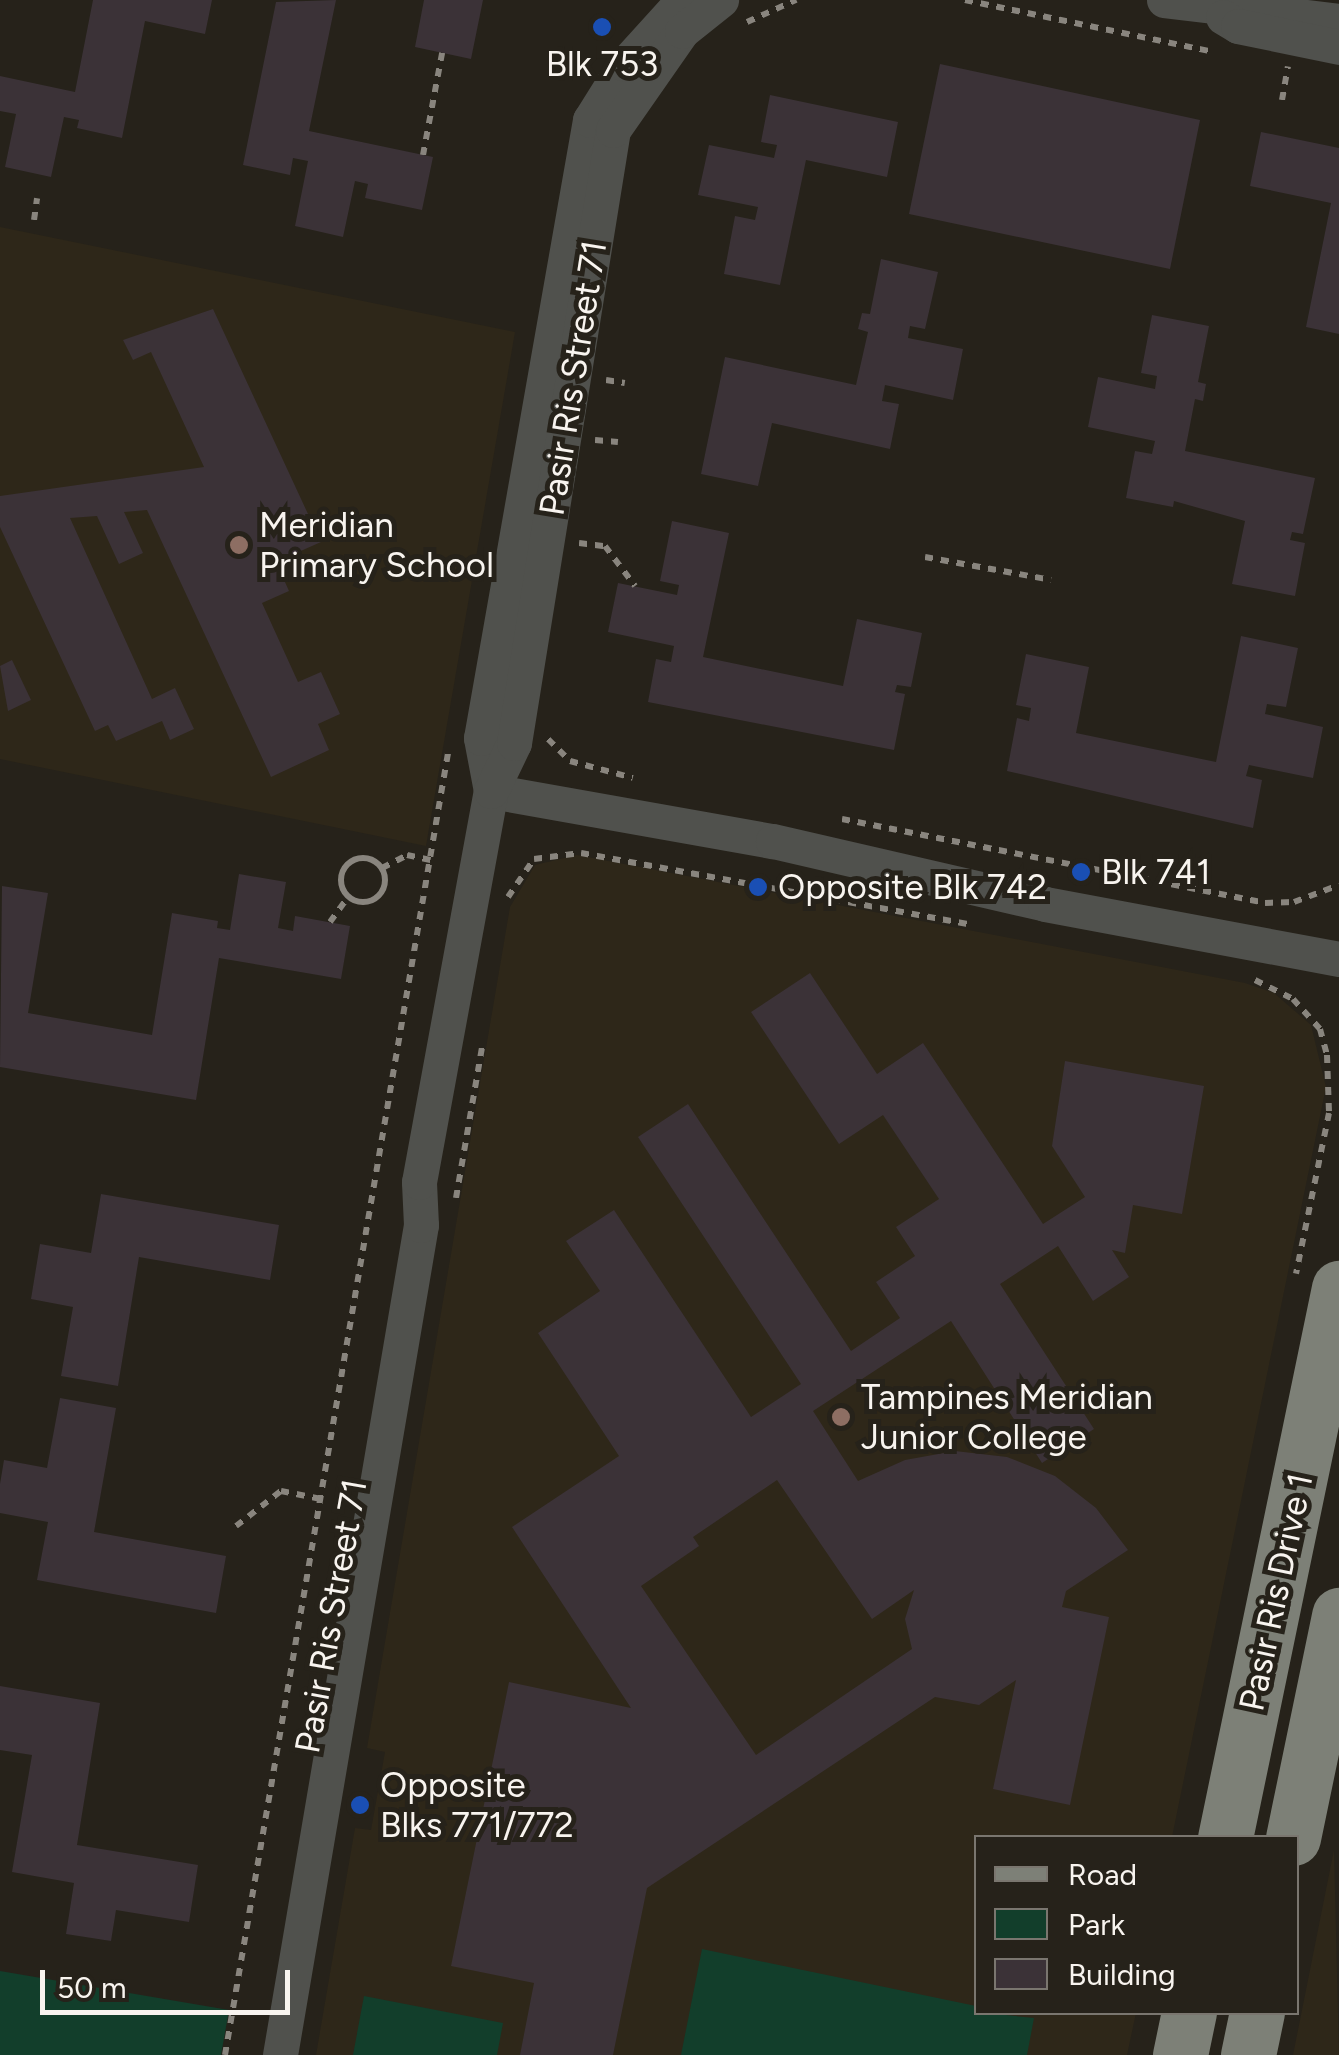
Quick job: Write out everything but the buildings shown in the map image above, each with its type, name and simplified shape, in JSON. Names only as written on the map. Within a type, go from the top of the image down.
[{"type":"main road","name":"Pasir Ris Drive 1","points":[[1225,1835],[1317,1283]]},
{"type":"main road","name":"Pasir Ris Drive 1","points":[[1294,1835],[1339,1615]]},
{"type":"main road","points":[[1180,2055],[1187,2015]]},
{"type":"main road","points":[[1248,2055],[1255,2015]]},
{"type":"street","name":"Pasir Ris Street 71","points":[[491,791],[482,738],[590,120],[625,64],[682,0]]},
{"type":"street","points":[[1164,0],[1214,10],[1266,8],[1339,21]]},
{"type":"street","points":[[1214,10],[1238,26],[1339,47]]},
{"type":"street","name":"Pasir Ris Street 71","points":[[280,2055],[421,1226],[419,1182],[491,791],[514,743],[613,130],[682,31],[728,15]]},
{"type":"street","points":[[491,791],[773,841],[1045,904],[1339,959]]},
{"type":"street","name":"Pasir Ris Street 71","points":[[258,2055],[398,1224],[419,1182]]},
{"type":"path","points":[[728,15],[796,0]]},
{"type":"path","points":[[965,0],[1231,56]]},
{"type":"path","points":[[422,154],[442,53]]},
{"type":"path","points":[[1269,64],[1305,71]]},
{"type":"path","points":[[1282,100],[1287,75]]},
{"type":"path","points":[[34,220],[38,198]]},
{"type":"path","points":[[588,424],[585,439],[618,442]]},
{"type":"path","points":[[568,542],[605,546],[636,586]]},
{"type":"path","points":[[925,557],[1052,580]]},
{"type":"path","points":[[542,723],[553,750],[594,770],[648,781]]},
{"type":"path","points":[[225,2055],[451,733]]},
{"type":"path","points":[[830,816],[1264,904],[1294,902],[1339,885]]},
{"type":"path","points":[[507,901],[534,860],[581,853],[972,925]]},
{"type":"path","points":[[382,868],[407,854],[430,860]]},
{"type":"path","points":[[362,858],[382,868],[386,880],[376,898],[350,896],[342,884],[349,863],[362,858]]},
{"type":"path","points":[[330,922],[350,896]]},
{"type":"path","points":[[1244,976],[1293,999],[1320,1029],[1328,1055],[1329,1113],[1317,1283]]},
{"type":"path","points":[[456,1201],[484,1032]]},
{"type":"path","points":[[236,1526],[280,1491],[321,1500]]},
{"type":"shaded area","name":"Meridian Primary School","points":[[0,227],[515,332],[426,846],[0,759]]},
{"type":"shaded area","name":"Tampines Meridian Junior College","points":[[577,855],[1245,983],[1274,993],[1311,1025],[1326,1087],[1172,1835],[974,1835],[974,2015],[1136,2015],[1127,2055],[316,2055],[355,1828],[371,1830],[385,1752],[367,1748],[510,907],[535,865]]},
{"type":"shaded area","points":[[1334,1850],[1339,2055],[1293,2055]]},
{"type":"green space","points":[[702,1949],[974,2006],[974,2015],[1034,2018],[1027,2055],[681,2055]]},
{"type":"green space","points":[[0,1971],[229,2010],[221,2055],[0,2055]]},
{"type":"green space","points":[[364,1996],[503,2023],[497,2055],[353,2055]]},
{"type":"place","name":"Blk 753","points":[[602,27]]},
{"type":"place","name":"Meridian Primary School","points":[[239,545]]},
{"type":"place","name":"Blk 741","points":[[1081,872]]},
{"type":"place","name":"Opposite Blk 742","points":[[758,887]]},
{"type":"place","name":"Tampines Meridian Junior College","points":[[841,1417]]},
{"type":"place","name":"Opposite Blks 771/772","points":[[360,1805]]}]
